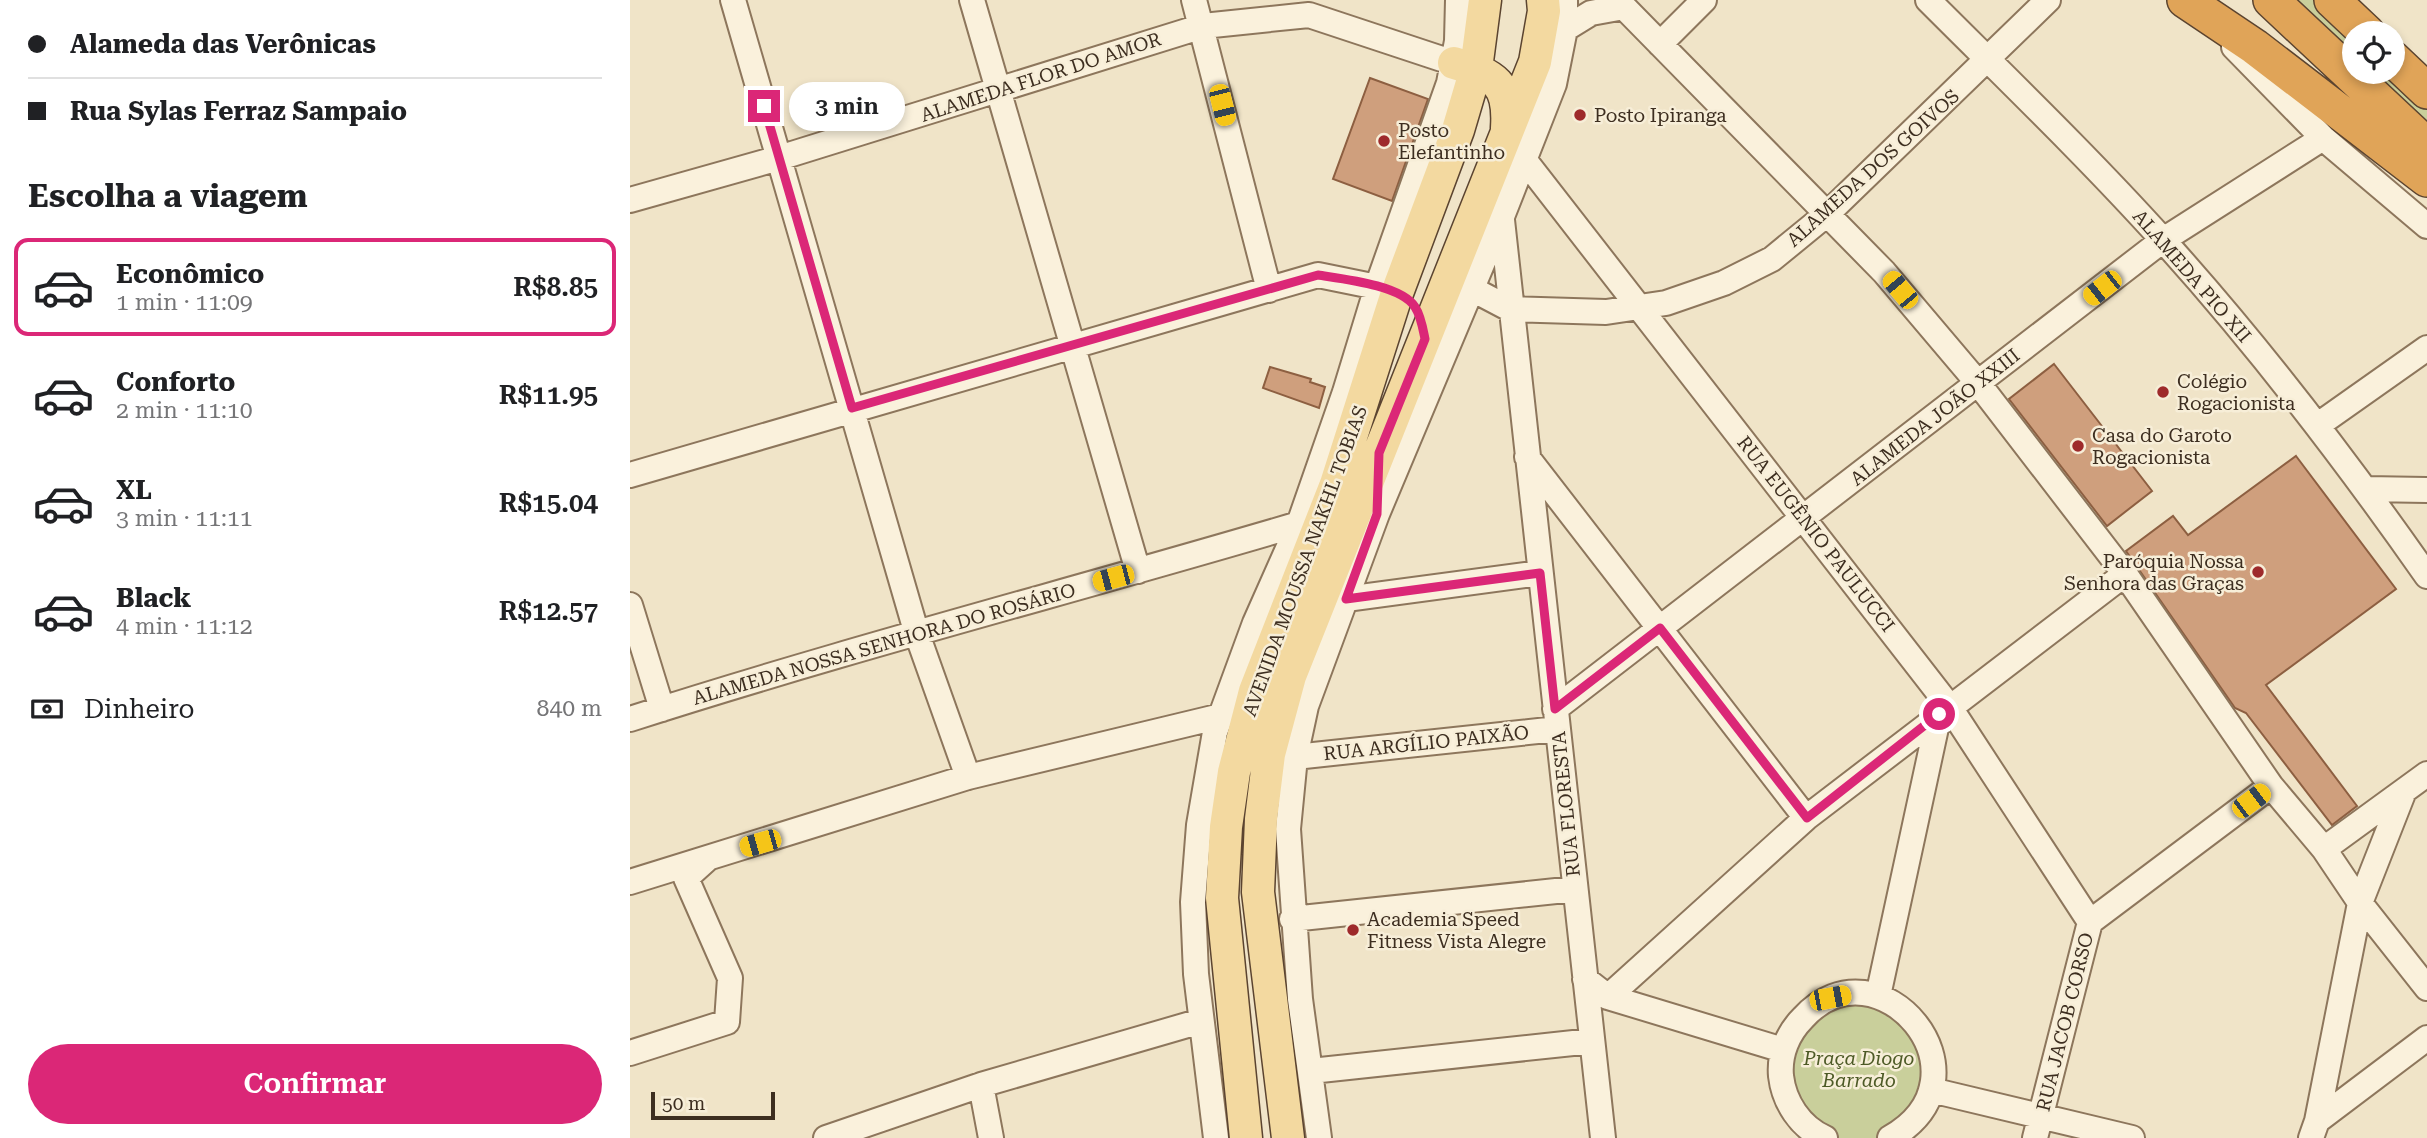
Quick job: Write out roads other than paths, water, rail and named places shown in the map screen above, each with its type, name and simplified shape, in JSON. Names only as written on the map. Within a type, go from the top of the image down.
[{"type":"highway","points":[[2271,0],[2427,146]]},
{"type":"highway","points":[[2332,0],[2354,21]]},
{"type":"highway","points":[[2188,2],[2255,47],[2427,179]]},
{"type":"highway","points":[[2405,70],[2427,91]]},
{"type":"main road","name":"AVENIDA MOUSSA NAKHL TOBIAS","points":[[1245,1128],[1223,886],[1226,827],[1234,772],[1255,691],[1336,484],[1373,369],[1387,290],[1423,221],[1458,130],[1460,72],[1485,0]]},
{"type":"main road","name":"AVENIDA MOUSSA NAKHL TOBIAS","points":[[1287,1126],[1258,892],[1261,819],[1269,754],[1290,676],[1425,339],[1460,284],[1497,206],[1515,147],[1547,64],[1543,0]]},
{"type":"main road","points":[[1460,72],[1503,86],[1509,104],[1515,147]]},
{"type":"main road","points":[[1423,221],[1421,253],[1432,269],[1460,284]]},
{"type":"main road","points":[[1387,290],[1414,305],[1425,339]]},
{"type":"main road","points":[[1345,392],[1373,369]]},
{"type":"main road","points":[[1377,514],[1379,453]]},
{"type":"main road","points":[[1255,623],[1255,691]]},
{"type":"main road","points":[[1290,676],[1332,632]]},
{"type":"main road","points":[[1239,1060],[1252,1069],[1263,1070],[1280,1060]]},
{"type":"main road","points":[[1245,1128],[1251,1107],[1267,1102],[1277,1106],[1287,1126]]},
{"type":"street","points":[[733,0],[916,631],[968,776]]},
{"type":"street","points":[[972,0],[1138,572]]},
{"type":"street","points":[[1194,0],[1203,26],[1269,290]]},
{"type":"street","points":[[1216,1138],[1196,974],[1193,902],[1199,825],[1215,732],[1255,623],[1299,524],[1345,392],[1387,290],[1460,72],[1458,0]]},
{"type":"street","points":[[1547,64],[1565,29],[1565,0]]},
{"type":"street","points":[[1660,44],[1704,0]]},
{"type":"street","name":"ALAMEDA PIO XII","points":[[1928,0],[2081,151],[2163,240],[2318,425],[2427,576]]},
{"type":"street","name":"ALAMEDA DOS GOIVOS","points":[[1460,284],[1510,309],[1606,312],[1666,303],[1724,283],[1772,258],[1827,214],[1989,61],[2048,0]]},
{"type":"street","points":[[2188,2],[2323,138],[2427,226]]},
{"type":"street","points":[[1565,29],[1591,13],[1620,4],[1884,272],[1978,383],[2125,574],[2271,786],[2324,849],[2360,903],[2427,988]]},
{"type":"street","name":"ALAMEDA FLOR DO AMOR","points":[[630,200],[779,158],[1203,26],[1308,7],[1460,72]]},
{"type":"street","name":"ALAMEDA JOÃO XXIII","points":[[1556,719],[1660,628],[2163,240],[2323,138]]},
{"type":"street","name":"RUA EUGÊNIO PAULUCCI","points":[[1515,147],[1804,517],[1944,710],[2090,922]]},
{"type":"street","name":"RUA FLORESTA","points":[[1497,206],[1603,1138]]},
{"type":"street","points":[[630,475],[852,408],[1318,275],[1387,290]]},
{"type":"street","points":[[1319,1138],[1292,919],[1288,829],[1296,757],[1306,706],[1460,284]]},
{"type":"street","points":[[2318,425],[2427,348]]},
{"type":"street","points":[[1527,457],[1807,818]]},
{"type":"street","points":[[2366,489],[2427,490]]},
{"type":"street","name":"ALAMEDA NOSSA SENHORA DO ROSÁRIO","points":[[630,719],[916,631],[1138,572],[1299,524]]},
{"type":"street","points":[[1346,599],[1540,573]]},
{"type":"street","points":[[1608,997],[1807,818],[1944,710],[2125,574]]},
{"type":"street","points":[[630,605],[662,709]]},
{"type":"street","points":[[1878,996],[1944,710]]},
{"type":"street","points":[[630,882],[968,776],[1221,716]]},
{"type":"street","name":"RUA ARGÍLIO PAIXÃO","points":[[1296,757],[1556,719]]},
{"type":"street","points":[[2324,849],[2427,774]]},
{"type":"street","name":"RUA JACOB CORSO","points":[[2038,1127],[2090,922],[2271,786]]},
{"type":"street","points":[[2314,1130],[2360,903],[2404,791]]},
{"type":"street","points":[[630,1053],[727,1022],[730,978],[686,877],[707,858]]},
{"type":"street","points":[[1292,919],[1575,889]]},
{"type":"street","points":[[1585,979],[1608,997],[1783,1050]]},
{"type":"street","points":[[1825,1138],[1798,1118],[1786,1097],[1781,1074],[1783,1050],[1801,1019],[1830,998],[1854,994],[1878,996],[1900,1006],[1918,1022],[1929,1043],[1934,1067],[1931,1090],[1922,1112],[1905,1129],[1890,1138]]},
{"type":"street","points":[[826,1138],[981,1085],[1202,1021]]},
{"type":"street","points":[[2314,1130],[2427,1038]]},
{"type":"street","points":[[1311,1071],[1592,1041]]},
{"type":"street","points":[[981,1085],[991,1138]]},
{"type":"street","points":[[1931,1090],[2038,1127],[2132,1138]]},
{"type":"place","name":"Posto Ipiranga","points":[[1580,115]]},
{"type":"place","name":"Posto Elefantinho","points":[[1384,141]]},
{"type":"place","name":"Colégio Rogacionista","points":[[2163,392]]},
{"type":"place","name":"Casa do Garoto Rogacionista","points":[[2078,446]]},
{"type":"place","name":"Paróquia Nossa Senhora das Graças","points":[[2258,572]]},
{"type":"place","name":"Academia Speed Fitness Vista Alegre","points":[[1353,930]]},
{"type":"park label","name":"Praça Diogo Barrado","points":[[1859,1069]]}]
